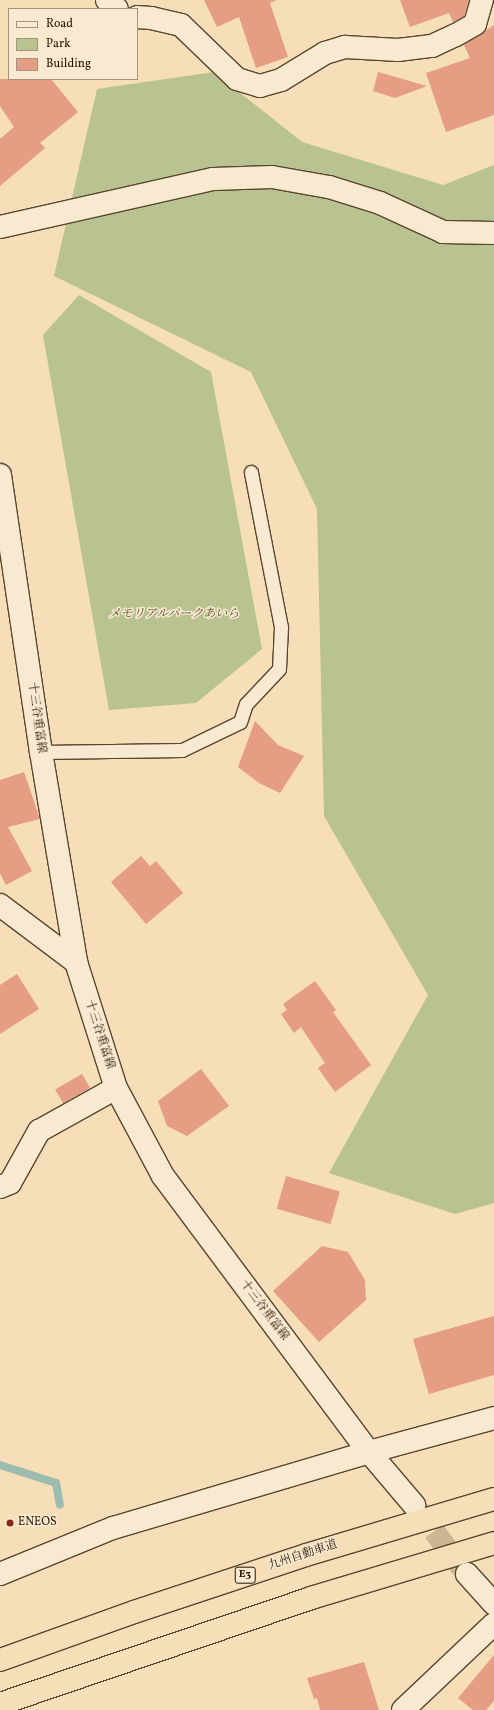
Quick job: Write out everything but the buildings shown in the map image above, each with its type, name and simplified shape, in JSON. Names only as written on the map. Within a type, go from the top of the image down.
[{"type":"highway","name":"九州自動車道","points":[[0,1660],[134,1612],[306,1554],[494,1499]]},
{"type":"highway","points":[[0,1704],[311,1598],[494,1543]]},
{"type":"street","points":[[107,0],[115,8]]},
{"type":"street","points":[[138,17],[150,18],[181,25],[237,79],[260,86],[281,80],[325,52],[345,47],[398,50],[432,46],[475,24],[482,0]]},
{"type":"street","points":[[0,227],[213,179],[272,177],[329,187],[380,203],[443,232],[494,233]]},
{"type":"street","name":"十三谷重富線","points":[[0,474],[41,752],[76,962],[116,1088],[163,1176],[369,1452],[414,1505]]},
{"type":"street","points":[[0,905],[76,962]]},
{"type":"street","points":[[0,1187],[10,1183],[39,1131],[116,1088]]},
{"type":"street","points":[[0,1574],[113,1528],[369,1452],[494,1418]]},
{"type":"street","points":[[467,1574],[494,1604]]},
{"type":"street","points":[[403,1710],[494,1624]]},
{"type":"lane","points":[[41,752],[182,750],[240,722],[246,704],[279,669],[281,627],[251,472]]},
{"type":"green space","points":[[214,72],[302,142],[443,185],[494,165],[494,1203],[455,1214],[329,1173],[428,995],[324,816],[317,509],[251,372],[54,276],[97,89]]},
{"type":"green space","name":"メモリアルパークあいら","points":[[79,295],[211,372],[262,649],[196,703],[109,710],[43,335]]},
{"type":"waterway","points":[[0,1465],[56,1483],[60,1505]]},
{"type":"tunnel","points":[[414,1505],[463,1569]]},
{"type":"place","name":"ENEOS","points":[[10,1523]]}]
